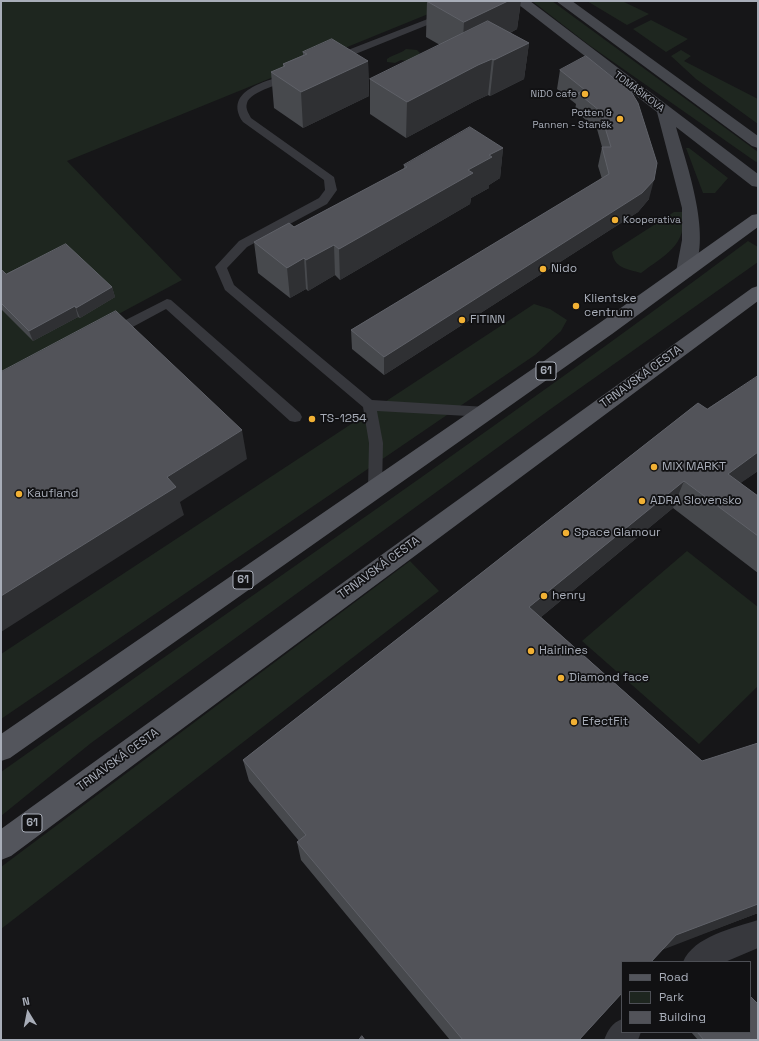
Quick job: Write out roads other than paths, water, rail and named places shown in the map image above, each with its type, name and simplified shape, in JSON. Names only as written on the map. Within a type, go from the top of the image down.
[{"type":"main road","points":[[563,1],[758,144]]},
{"type":"main road","name":"TOMÁŠIKOVA","points":[[518,2],[758,182]]},
{"type":"main road","points":[[664,110],[693,223],[690,253],[685,272]]},
{"type":"main road","name":"61","points":[[1,749],[486,412],[758,219]]},
{"type":"main road","name":"TRNAVSKÁ CESTA","points":[[1,846],[758,292]]},
{"type":"street","points":[[700,961],[722,947],[758,934]]},
{"type":"lane","points":[[326,63],[389,41],[482,1]]},
{"type":"lane","points":[[304,72],[246,95],[240,103],[241,112],[247,120],[330,179],[331,190],[324,200],[243,244],[221,267],[229,287],[369,405],[486,412]]},
{"type":"lane","points":[[98,340],[167,303],[295,417]]},
{"type":"lane","points":[[369,405],[376,443],[375,488]]},
{"type":"place","name":"NiDO cafe","points":[[585,94]]},
{"type":"place","name":"Potten & Pannen - Staněk","points":[[620,119]]},
{"type":"place","name":"Kooperativa","points":[[615,220]]},
{"type":"place","name":"Nido","points":[[543,269]]},
{"type":"place","name":"Klientske centrum","points":[[576,306]]},
{"type":"place","name":"FITINN","points":[[462,320]]},
{"type":"place","name":"TS-1254","points":[[312,419]]},
{"type":"place","name":"MIX MARKT","points":[[654,467]]},
{"type":"place","name":"Kaufland","points":[[19,494]]},
{"type":"place","name":"ADRA Slovensko","points":[[642,501]]},
{"type":"place","name":"Space Glamour","points":[[566,533]]},
{"type":"place","name":"henry","points":[[544,596]]},
{"type":"place","name":"Hairlines","points":[[531,651]]},
{"type":"place","name":"Diamond face","points":[[561,678]]},
{"type":"place","name":"EfectFit","points":[[574,722]]}]
